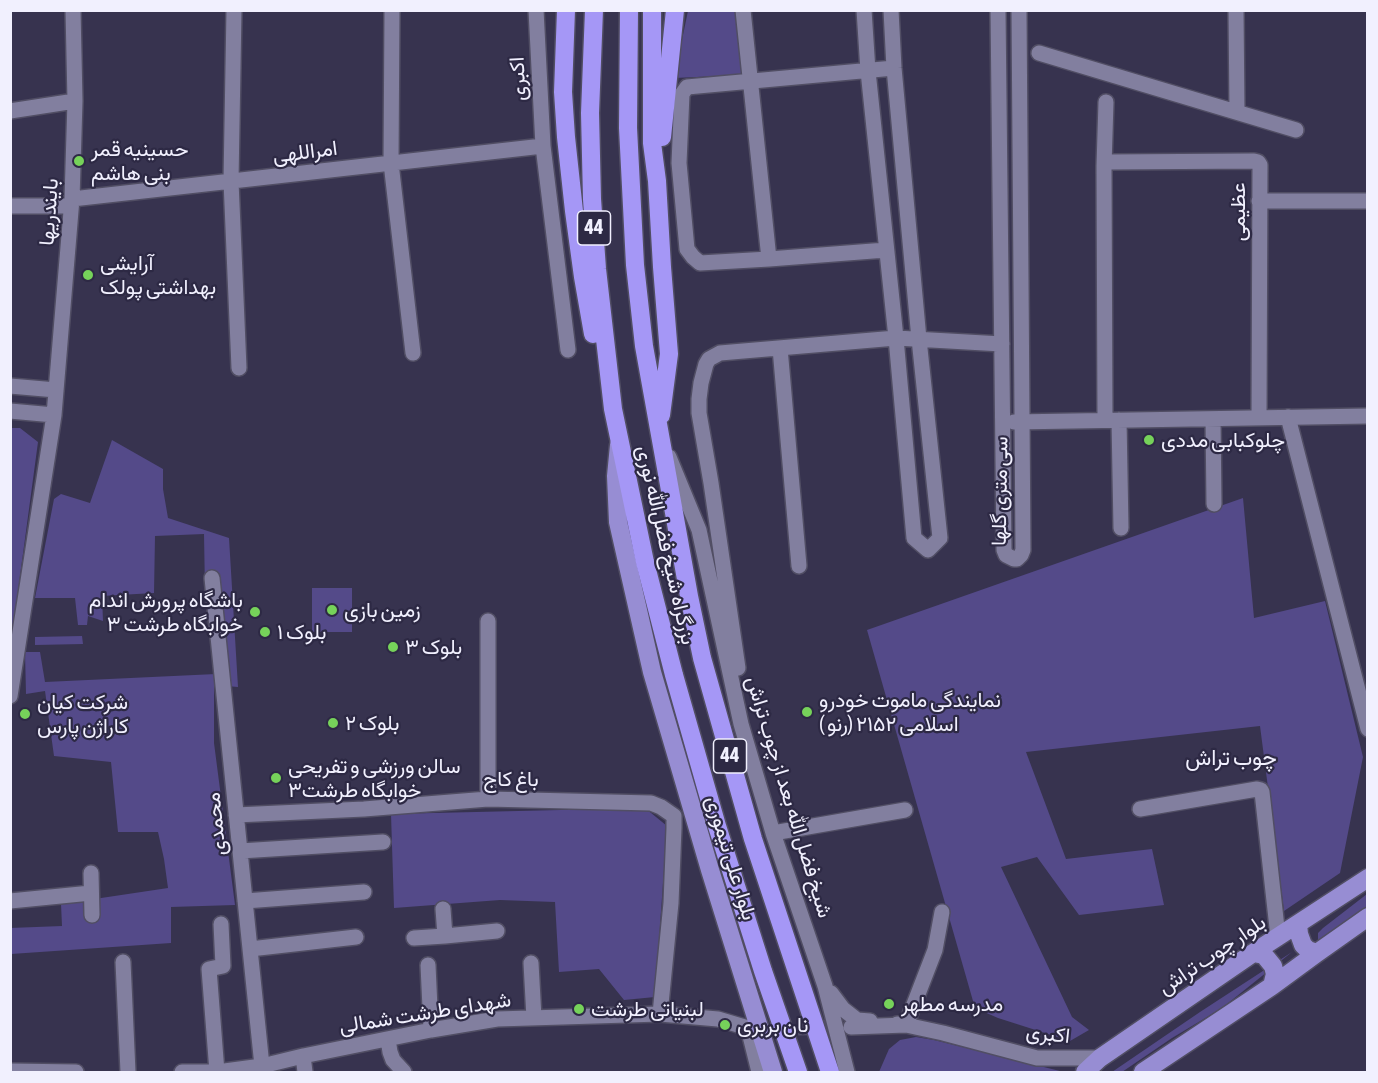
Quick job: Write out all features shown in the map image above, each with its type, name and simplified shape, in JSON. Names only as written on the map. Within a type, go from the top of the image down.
[{"type":"highway","points":[[555,10],[572,201],[594,339],[612,409]]},
{"type":"highway","points":[[563,92],[566,10]]},
{"type":"highway","name":"بزرگراه شیخ فضل‌الله نوری","points":[[594,10],[590,113],[592,199],[612,409],[645,562],[674,675],[717,826],[798,1072]]},
{"type":"highway","name":"بزرگراه شیخ فضل‌الله نوری","points":[[629,10],[628,128],[635,265],[644,346],[687,584],[702,658],[753,838],[830,1072]]},
{"type":"highway","points":[[652,10],[652,143],[657,181],[669,354],[659,432]]},
{"type":"highway","points":[[657,181],[675,10]]},
{"type":"highway","points":[[671,50],[681,10]]},
{"type":"main road","name":"بلوار علی تیموری","points":[[619,443],[616,476],[618,522],[652,672],[772,1072]]},
{"type":"main road","name":"بلوار چوب‌ تراش","points":[[1085,1072],[1100,1058],[1364,879]]},
{"type":"main road","points":[[1143,1072],[1272,986],[1368,917]]},
{"type":"main road","points":[[1298,924],[1303,945],[1308,950],[1317,953]]},
{"type":"main road","points":[[1253,954],[1264,955],[1273,966],[1275,974],[1272,986]]},
{"type":"street","name":"بایندریها","points":[[10,696],[54,415],[71,202],[75,101],[73,10]]},
{"type":"street","points":[[234,10],[231,181],[239,368]]},
{"type":"street","points":[[392,10],[392,163],[413,353]]},
{"type":"street","name":"اکبری","points":[[536,10],[543,146],[568,350]]},
{"type":"street","points":[[743,10],[769,259]]},
{"type":"street","points":[[864,10],[914,538],[928,550],[940,538],[919,339],[894,68],[891,10]]},
{"type":"street","name":"سی متری گلها","points":[[998,10],[1004,550],[1006,555],[1014,559],[1017,559],[1023,550],[1019,10]]},
{"type":"street","points":[[1236,10],[1237,112]]},
{"type":"street","points":[[1039,53],[1296,130]]},
{"type":"street","points":[[886,250],[700,263],[687,249],[679,163],[682,94],[687,87],[894,68]]},
{"type":"street","points":[[12,106],[75,101]]},
{"type":"street","points":[[1106,102],[1104,166],[1112,420],[1121,528]]},
{"type":"street","name":"امراللهی","points":[[10,206],[71,202],[231,181],[543,146]]},
{"type":"street","name":"عظیمی","points":[[1104,166],[1109,162],[1254,161],[1260,165],[1259,418]]},
{"type":"street","points":[[1259,201],[1368,201]]},
{"type":"street","points":[[741,724],[739,672],[699,413],[699,399],[706,364],[720,353],[896,338],[1002,344]]},
{"type":"street","points":[[780,348],[799,566]]},
{"type":"street","points":[[10,386],[56,390]]},
{"type":"street","points":[[10,411],[54,415]]},
{"type":"street","points":[[1003,422],[1288,417],[1367,418]]},
{"type":"street","points":[[1288,417],[1368,729]]},
{"type":"street","points":[[1213,419],[1214,504]]},
{"type":"street","name":"شیخ فضل الله بعد از چوب تراش","points":[[659,432],[699,530],[741,724],[773,833],[825,986],[847,1072]]},
{"type":"street","name":"محمدی","points":[[212,578],[262,1066]]},
{"type":"street","points":[[488,621],[488,799]]},
{"type":"street","points":[[1140,809],[1261,790],[1278,937]]},
{"type":"street","name":"باغ کاج","points":[[236,815],[364,809],[488,799],[651,803],[661,807],[674,816],[674,851],[660,1014]]},
{"type":"street","points":[[773,833],[905,810]]},
{"type":"street","points":[[240,851],[384,842]]},
{"type":"street","points":[[91,873],[92,915]]},
{"type":"street","points":[[245,901],[364,892]]},
{"type":"street","points":[[10,900],[92,893]]},
{"type":"street","points":[[443,909],[445,936]]},
{"type":"street","points":[[825,986],[843,1009],[857,1020],[906,1025],[935,950],[942,912]]},
{"type":"street","points":[[218,1072],[209,969],[223,966],[221,924]]},
{"type":"street","points":[[414,938],[496,931]]},
{"type":"street","points":[[250,948],[356,937]]},
{"type":"street","points":[[123,962],[128,1072]]},
{"type":"street","points":[[531,963],[534,1018]]},
{"type":"street","points":[[428,965],[431,1030]]},
{"type":"street","name":"شهدای طرشت شمالی","points":[[182,1072],[218,1072],[262,1066],[431,1030],[497,1019],[660,1014],[718,1019],[750,1028],[759,1072]]},
{"type":"street","name":"اکبری","points":[[851,1027],[906,1025],[1037,1058],[1100,1058]]},
{"type":"street","points":[[388,1039],[393,1060],[404,1072]]},
{"type":"street","points":[[303,1056],[305,1072]]},
{"type":"street","points":[[10,1071],[76,1072]]},
{"type":"shaded area","points":[[688,11],[736,11],[742,75],[674,78]]},
{"type":"shaded area","points":[[11,428],[20,428],[38,442],[11,643]]},
{"type":"shaded area","points":[[112,440],[163,469],[163,489],[168,518],[229,538],[238,687],[214,685],[214,743],[235,905],[171,907],[171,943],[11,954],[10,928],[62,926],[61,904],[168,888],[158,832],[118,832],[111,762],[54,756],[45,691],[26,694],[25,652],[40,652],[45,682],[216,674],[218,593],[205,592],[204,534],[155,536],[154,593],[102,596],[103,621],[88,616],[87,625],[78,625],[75,598],[35,598],[54,499],[61,494],[90,503]]},
{"type":"shaded area","points":[[1243,498],[1254,618],[1325,601],[1363,757],[1340,873],[1284,911],[1260,726],[1026,752],[1066,859],[1152,849],[1164,905],[1079,915],[1037,857],[1001,867],[1072,1017],[1089,1030],[1070,1041],[998,1018],[975,1008],[867,630]]},
{"type":"shaded area","name":"زمین بازی","points":[[312,588],[352,588],[352,632],[312,632]]},
{"type":"shaded area","points":[[82,636],[83,644],[35,645],[35,637]]},
{"type":"shaded area","points":[[645,808],[667,826],[655,997],[624,1000],[599,969],[559,972],[555,902],[500,900],[394,908],[391,814]]},
{"type":"shaded area","points":[[1367,894],[1367,907],[1323,940],[1318,940],[1318,933],[1323,928]]},
{"type":"shaded area","points":[[1292,952],[1222,1008],[1122,1072],[1112,1072],[1200,1012]]},
{"type":"shaded area","points":[[916,1037],[1064,1072],[879,1072],[889,1049],[900,1040]]},
{"type":"tunnel","points":[[752,1029],[848,1027]]},
{"type":"place","name":"حسینیه قمر بنی هاشم","points":[[79,161]]},
{"type":"place","name":"آرایشی بهداشتی پولک","points":[[88,275]]},
{"type":"place","name":"چلوکبابی مددی","points":[[1149,440]]},
{"type":"place","name":"زمین بازی","points":[[332,610]]},
{"type":"place","name":"باشگاه پرورش اندام خوابگاه طرشت ۳","points":[[255,612]]},
{"type":"place","name":"بلوک ۱","points":[[265,632]]},
{"type":"place","name":"بلوک ۳","points":[[393,647]]},
{"type":"place","name":"نمایندگی ماموت خودرو ( رنو) اسلامی ۲۱۵۲","points":[[807,712]]},
{"type":"place","name":"شرکت کیان‌ کاراژن پارس","points":[[25,714]]},
{"type":"place","name":"بلوک ۲","points":[[333,723]]},
{"type":"place","name":"سالن ورزشی و تفریحی خوابگاه طرشت۳","points":[[276,778]]},
{"type":"place","name":"مدرسه مطهر","points":[[889,1004]]},
{"type":"place","name":"لبنیاتی طرشت","points":[[579,1009]]},
{"type":"place","name":"نان بربری","points":[[725,1025]]},
{"type":"district","name":"چوب تراش","points":[[1231,758]]}]
